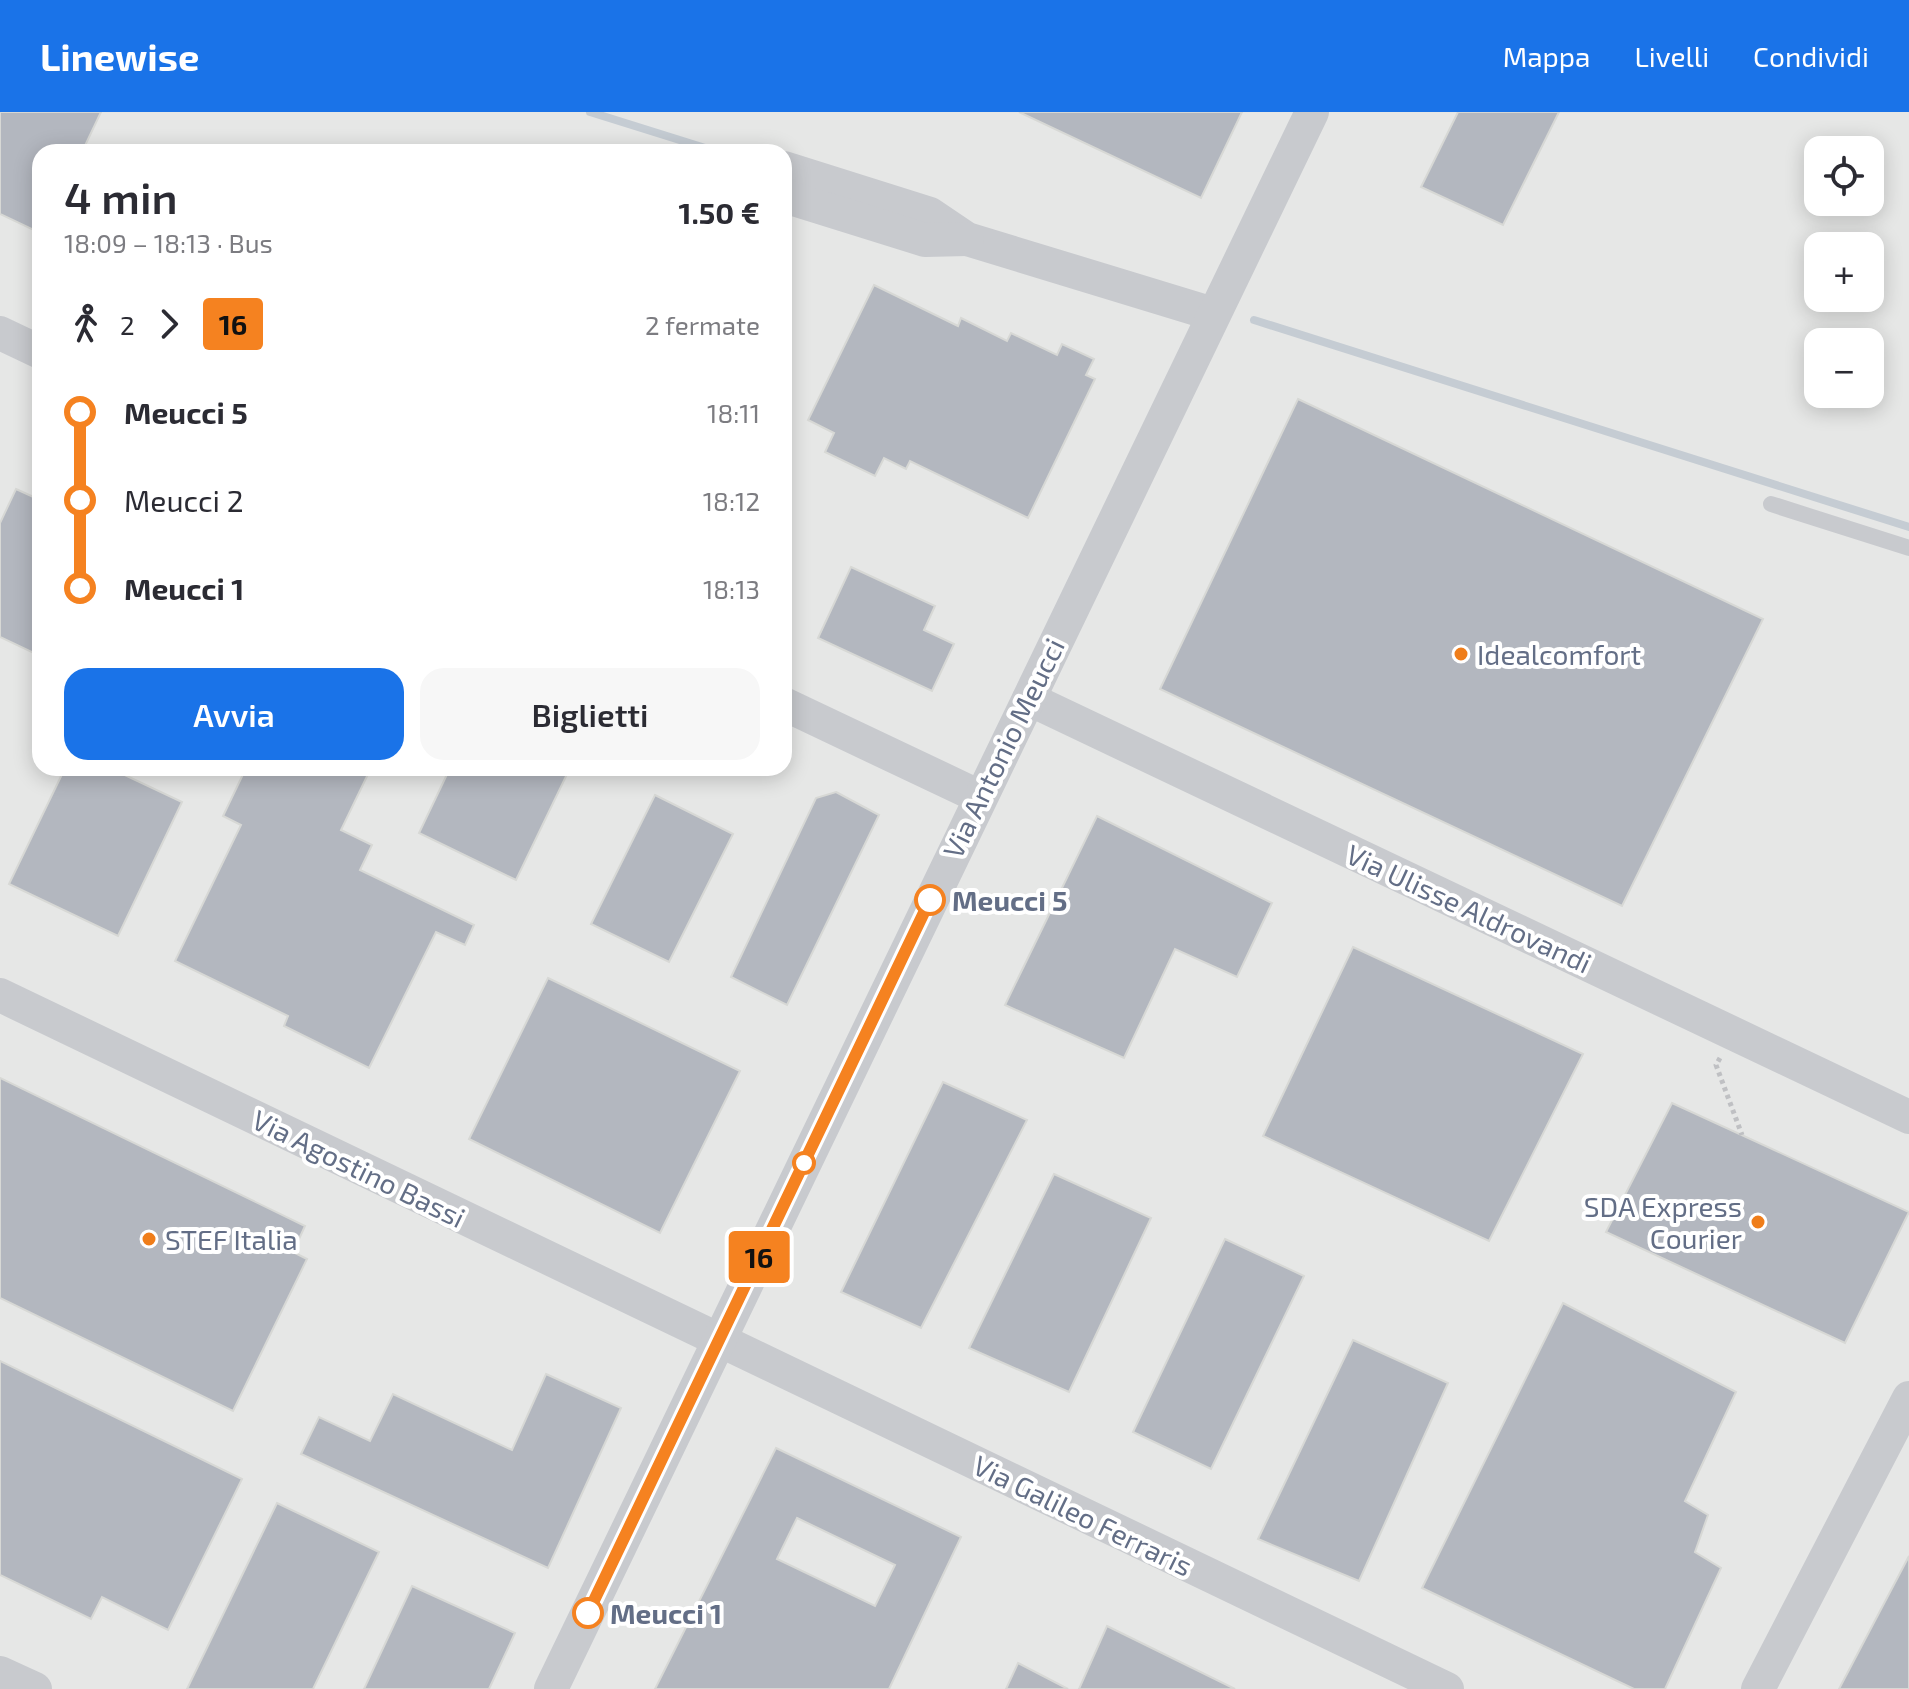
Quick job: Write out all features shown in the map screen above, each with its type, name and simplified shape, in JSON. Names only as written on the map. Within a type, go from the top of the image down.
[{"type":"street","name":"Via Antonio Meucci","points":[[551,1689],[1312,112]]},
{"type":"street","points":[[792,171],[930,214],[967,239],[1213,314]]},
{"type":"street","points":[[792,198],[925,240],[967,239]]},
{"type":"street","points":[[0,333],[32,348]]},
{"type":"street","name":"Via Ulisse Aldrovandi","points":[[1029,699],[1909,1117]]},
{"type":"street","points":[[792,708],[980,797]]},
{"type":"street","name":"Via Agostino Bassi","points":[[0,995],[719,1341]]},
{"type":"street","name":"Via Galileo Ferraris","points":[[719,1341],[1447,1689]]},
{"type":"street","points":[[1758,1689],[1909,1398]]},
{"type":"street","points":[[0,1673],[35,1689]]},
{"type":"lane","points":[[1771,504],[1909,548]]},
{"type":"path","points":[[1716,1065],[1742,1135]]},
{"type":"shaded area","points":[[0,112],[1909,112],[1909,1689],[0,1689]]},
{"type":"building","points":[[0,112],[101,112],[86,144],[32,144],[32,229],[0,214]]},
{"type":"building","points":[[1019,112],[1242,112],[1201,198]]},
{"type":"building","points":[[1458,112],[1559,112],[1503,225],[1421,187]]},
{"type":"building","points":[[874,285],[958,326],[961,318],[1007,341],[1011,333],[1057,355],[1062,344],[1094,359],[1086,375],[1095,379],[1028,518],[910,461],[906,469],[884,458],[875,476],[825,452],[834,433],[808,420]]},
{"type":"building","name":"Idealcomfort","points":[[1298,399],[1763,619],[1622,906],[1160,689]]},
{"type":"building","points":[[16,489],[32,496],[32,652],[0,637],[0,523]]},
{"type":"building","points":[[851,567],[935,606],[924,630],[954,644],[932,691],[818,638]]},
{"type":"building","points":[[61,776],[127,776],[182,802],[118,936],[9,884]]},
{"type":"building","points":[[242,776],[367,776],[341,830],[372,845],[360,870],[474,925],[465,945],[436,932],[369,1068],[284,1026],[288,1016],[175,961],[241,825],[223,816]]},
{"type":"building","points":[[446,776],[566,776],[516,880],[419,833]]},
{"type":"building","points":[[836,792],[879,815],[787,1005],[731,977],[816,798]]},
{"type":"building","points":[[655,795],[733,834],[669,962],[591,924]]},
{"type":"building","points":[[1097,816],[1272,903],[1237,977],[1175,949],[1124,1058],[1005,1005]]},
{"type":"building","points":[[1353,947],[1583,1054],[1489,1241],[1263,1136]]},
{"type":"building","points":[[548,978],[740,1071],[660,1233],[469,1139]]},
{"type":"building","name":"STEF Italia","points":[[0,1078],[305,1226],[293,1252],[307,1259],[233,1411],[0,1298]]},
{"type":"building","points":[[943,1082],[1027,1120],[921,1328],[841,1292]]},
{"type":"building","name":"SDA Express Courier","points":[[1672,1103],[1909,1212],[1845,1343],[1606,1232]]},
{"type":"building","points":[[1054,1174],[1151,1218],[1069,1392],[969,1348]]},
{"type":"building","points":[[1225,1239],[1304,1276],[1211,1469],[1133,1432]]},
{"type":"building","points":[[1563,1303],[1736,1392],[1685,1501],[1708,1515],[1695,1552],[1721,1568],[1665,1689],[1634,1689],[1422,1588]]},
{"type":"building","points":[[1353,1340],[1448,1383],[1359,1581],[1258,1539]]},
{"type":"building","points":[[0,1361],[242,1479],[168,1630],[102,1597],[91,1619],[0,1575]]},
{"type":"building","points":[[546,1374],[621,1408],[548,1568],[301,1454],[319,1417],[370,1441],[393,1394],[512,1450]]},
{"type":"building","points":[[776,1448],[961,1537],[889,1689],[655,1689]],"holes":[[[797,1518],[895,1565],[875,1606],[777,1559]]]},
{"type":"building","points":[[277,1503],[379,1552],[313,1689],[187,1689]]},
{"type":"building","points":[[1909,1556],[1909,1689],[1839,1689]]},
{"type":"building","points":[[412,1586],[515,1633],[489,1689],[364,1689]]},
{"type":"building","points":[[1107,1626],[1235,1689],[1079,1689]]},
{"type":"building","points":[[1018,1663],[1068,1689],[1006,1689]]},
{"type":"waterway","points":[[590,112],[692,144]]},
{"type":"waterway","points":[[1254,320],[1909,527]]},
{"type":"bus line","name":"16","points":[[588,1613],[930,900]]},
{"type":"place","name":"Idealcomfort","points":[[1461,654]]},
{"type":"place","name":"Meucci 5","points":[[930,900]]},
{"type":"place","name":"SDA Express Courier","points":[[1758,1222]]},
{"type":"place","name":"STEF Italia","points":[[149,1239]]},
{"type":"place","name":"Meucci 1","points":[[588,1613]]}]
